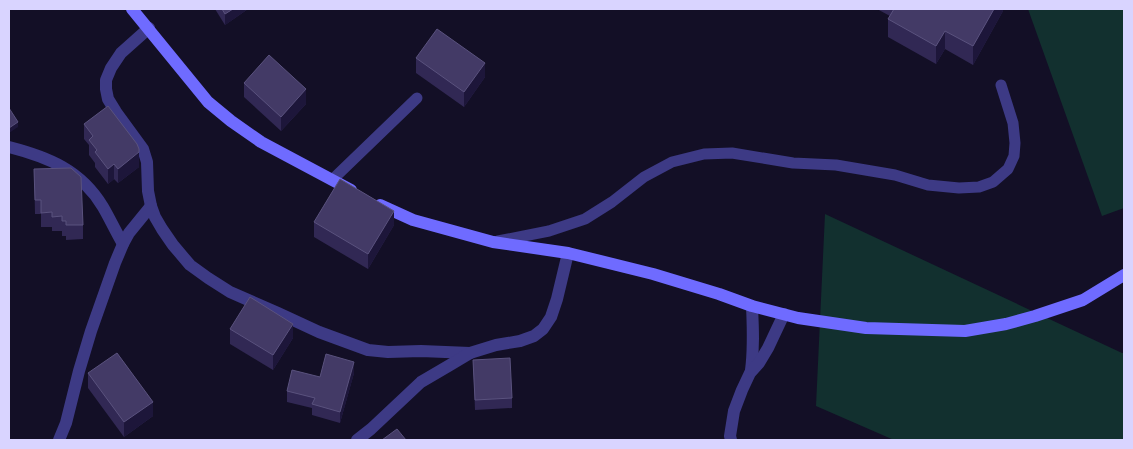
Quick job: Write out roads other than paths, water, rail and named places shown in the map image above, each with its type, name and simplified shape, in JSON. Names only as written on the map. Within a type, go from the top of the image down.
[{"type":"street","points":[[132,9],[208,102],[261,142],[413,220],[493,242],[568,253],[653,274],[752,306],[798,318],[866,328],[965,331],[1006,324],[1083,300],[1124,275]]},
{"type":"street","points":[[149,28],[121,53],[111,68],[106,80],[106,89],[108,99],[116,112],[143,149],[147,162],[148,191],[155,217],[172,246],[190,265],[230,292],[319,332],[368,350],[470,353]]},
{"type":"street","points":[[9,147],[42,157],[78,176],[103,206],[123,244]]},
{"type":"street","points":[[59,440],[66,423],[91,331],[123,244],[137,223],[152,206]]},
{"type":"street","points":[[357,440],[372,429],[421,382],[470,353],[496,345],[520,341],[534,336],[543,329],[551,317],[557,299],[568,253]]},
{"type":"street","points":[[750,373],[754,336],[752,306]]},
{"type":"street","points":[[731,440],[734,411],[742,390],[750,373],[768,348],[784,314]]},
{"type":"lane","points":[[493,242],[549,231],[585,219],[612,202],[644,177],[672,162],[704,154],[732,153],[793,163],[836,165],[894,175],[928,185],[959,188],[979,187],[993,182],[1008,169],[1014,156],[1016,143],[1013,124],[1001,85]]},
{"type":"lane","points":[[332,180],[417,98]]}]
